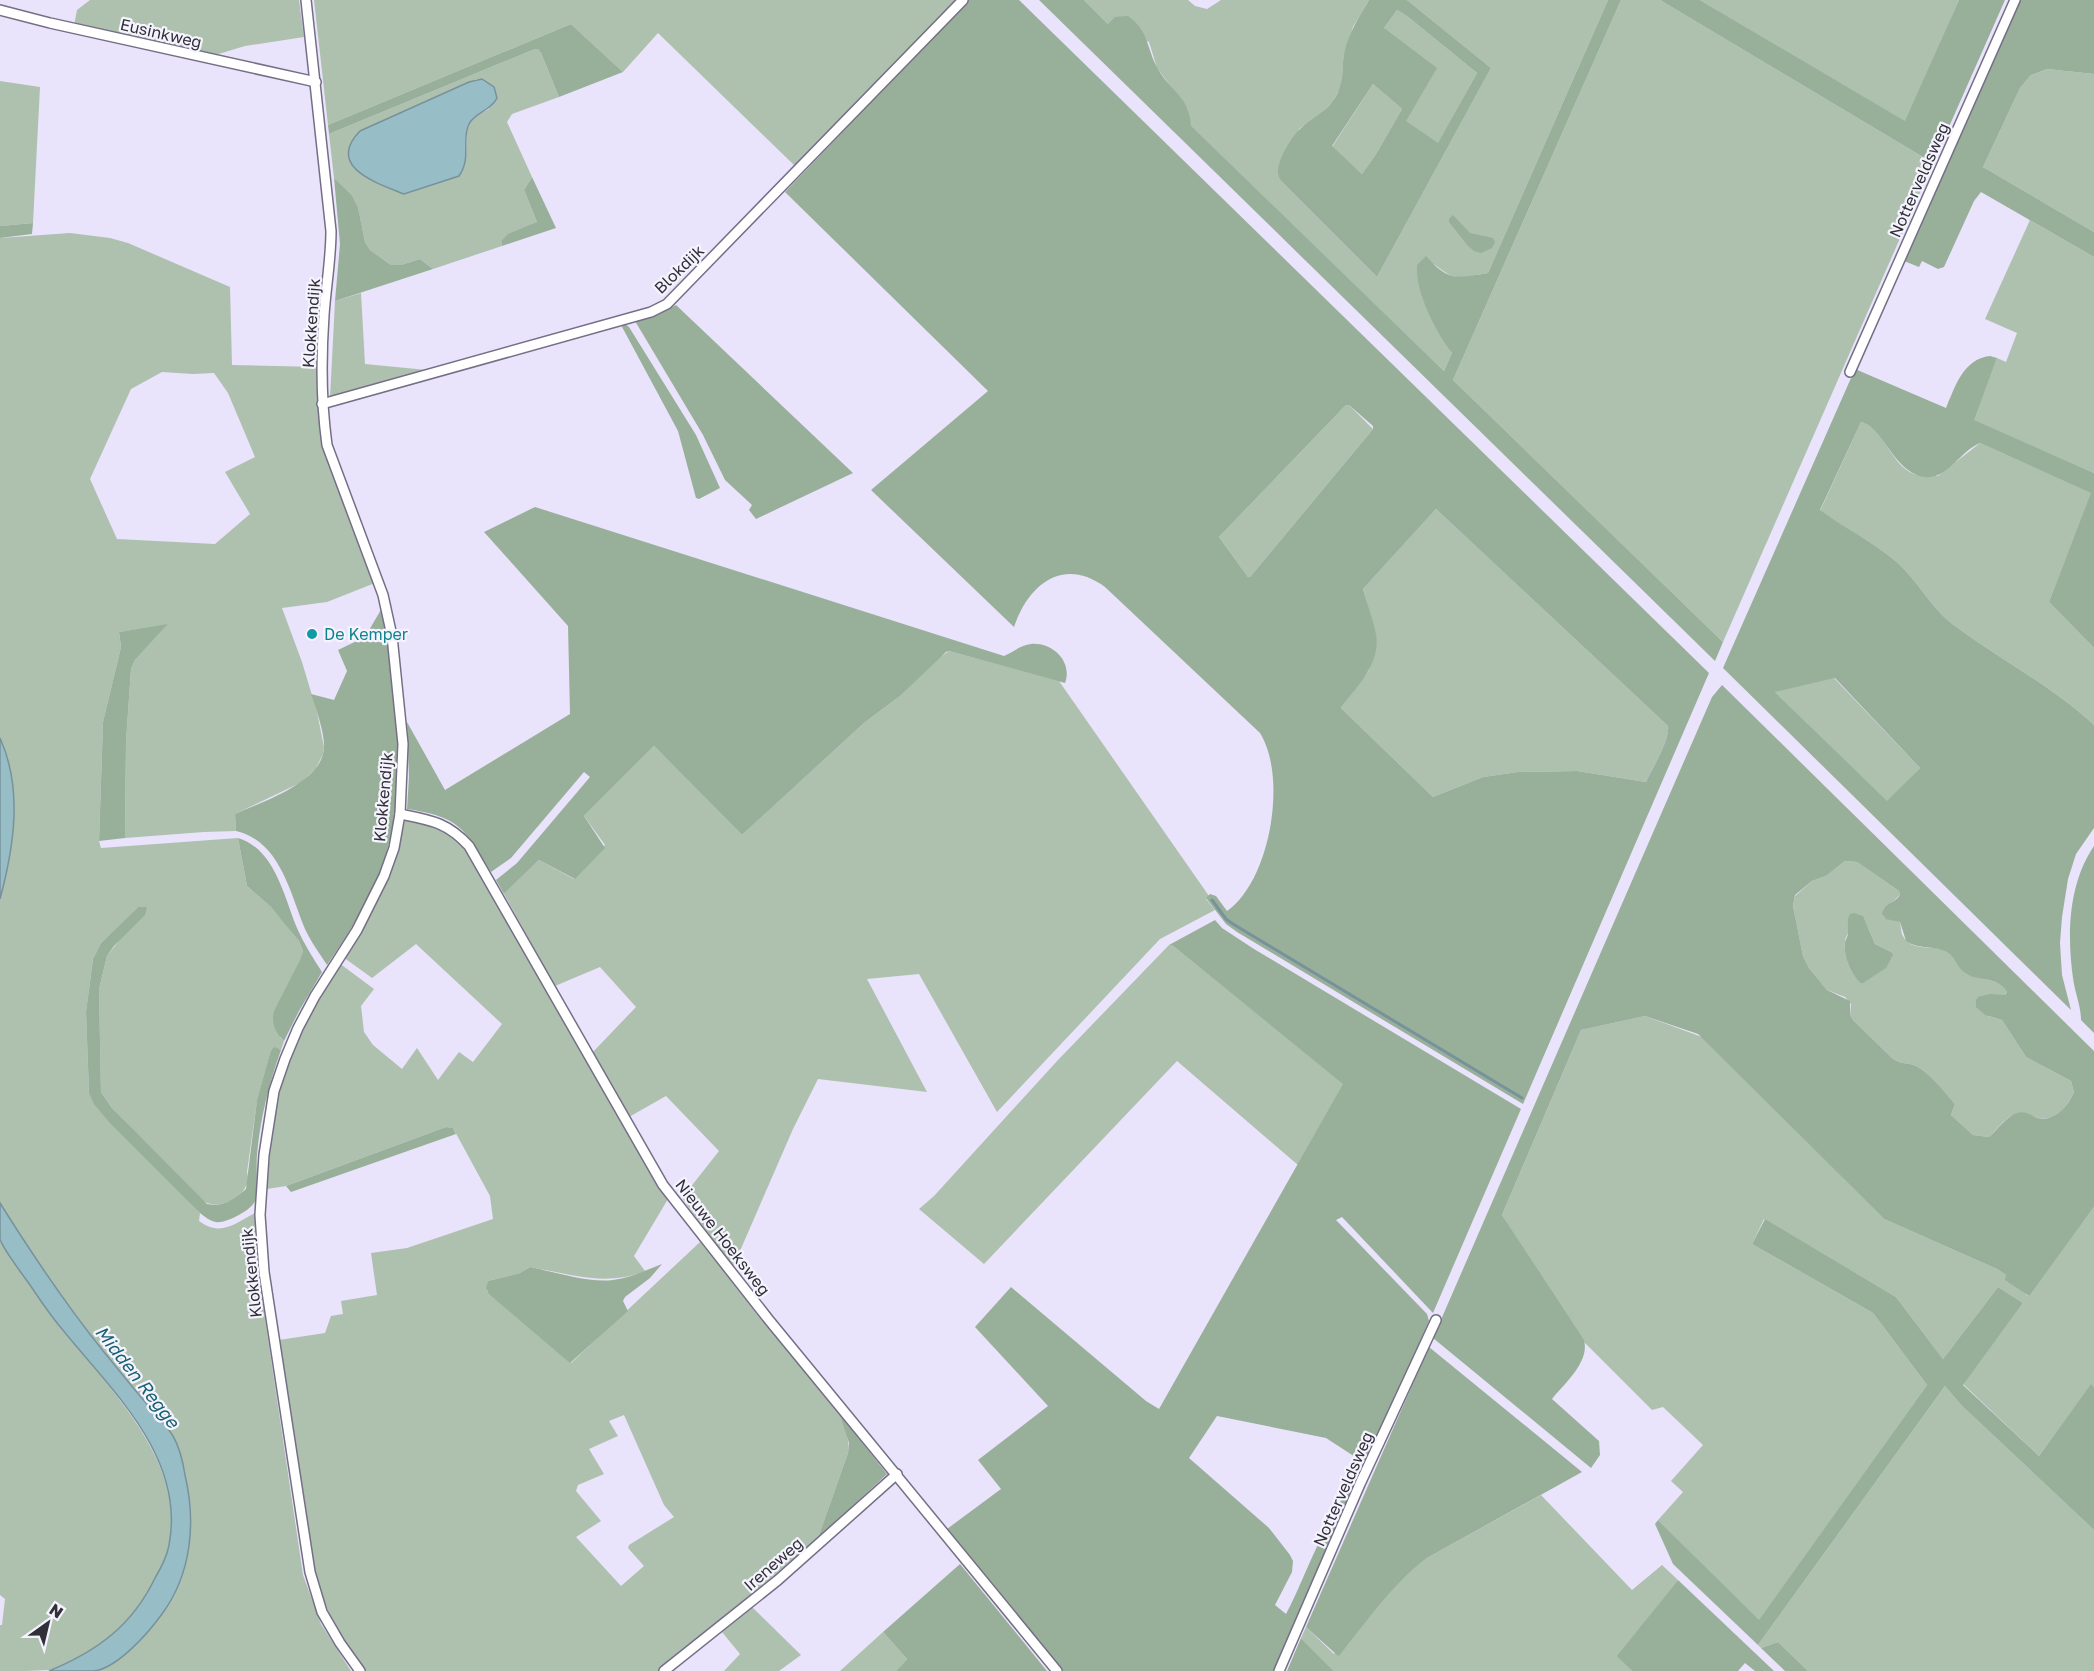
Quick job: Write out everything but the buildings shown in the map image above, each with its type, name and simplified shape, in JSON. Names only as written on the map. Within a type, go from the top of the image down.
[{"type":"street","name":"Klokkendijk","points":[[306,0],[331,231],[331,257],[324,313],[322,404],[327,445],[383,595],[392,636],[403,744],[400,814],[394,848],[384,876],[357,930],[315,996],[285,1059],[274,1091],[264,1155],[260,1215],[264,1272],[310,1572],[322,1612],[360,1671]]},
{"type":"street","name":"Blokdijk","points":[[322,404],[651,312],[667,304],[963,0]]},
{"type":"street","name":"Notterveldsweg","points":[[1850,372],[2015,0]]},
{"type":"street","name":"Eusinkweg","points":[[0,9],[50,23],[316,82]]},
{"type":"street","name":"Nieuwe Hoeksweg","points":[[400,814],[441,823],[469,846],[663,1185],[770,1320],[1057,1671]]},
{"type":"street","name":"Notterveldsweg","points":[[1279,1671],[1360,1484],[1436,1320]]},
{"type":"street","name":"Ireneweg","points":[[664,1671],[778,1580],[897,1474]]},
{"type":"shaded area","points":[[90,0],[299,0],[304,37],[245,46],[212,56],[74,26],[77,10]]},
{"type":"shaded area","points":[[314,0],[956,0],[795,166],[658,33],[623,72],[571,24],[328,125]]},
{"type":"shaded area","points":[[969,0],[1019,0],[1709,673],[1523,1104],[1226,924],[1206,898],[1210,894],[1216,896],[1227,911],[1242,897],[1254,877],[1264,853],[1270,828],[1273,776],[1268,752],[1260,733],[1105,587],[1090,578],[1075,574],[1061,575],[1049,580],[1028,599],[1014,627],[871,490],[988,391],[785,192]],"holes":[[[1346,405],[1349,405],[1373,426],[1373,429],[1248,577],[1219,537]],[[1436,509],[1668,726],[1664,746],[1646,782],[1577,771],[1518,772],[1483,777],[1433,797],[1341,708],[1366,674],[1377,645],[1363,589]]]},
{"type":"shaded area","points":[[1039,0],[1084,0],[1108,24],[1115,17],[1128,16],[1135,22],[1144,34],[1158,69],[1187,108],[1191,126],[1444,371],[1452,353],[1423,299],[1417,276],[1417,265],[1426,256],[1441,270],[1454,276],[1488,273],[1608,0],[1621,0],[1453,380],[1723,642],[1715,661]]},
{"type":"shaded area","points":[[1084,0],[1188,0],[1195,6],[1207,9],[1221,0],[1369,0],[1353,27],[1344,54],[1341,87],[1322,113],[1299,129],[1278,173],[1282,182],[1377,277],[1491,68],[1407,0],[1608,0],[1488,273],[1459,277],[1448,274],[1434,264],[1438,329],[1452,353],[1444,371],[1190,126],[1188,110],[1157,68],[1149,42],[1108,24]]},
{"type":"shaded area","points":[[1369,0],[1407,0],[1491,68],[1377,277],[1282,182],[1278,173],[1282,156],[1296,133],[1321,113],[1336,96],[1341,84],[1348,40]],"holes":[[[1397,10],[1477,73],[1438,143],[1406,121],[1437,68],[1384,28]],[[1373,84],[1402,109],[1362,174],[1332,146]]]},
{"type":"shaded area","points":[[1621,0],[1660,0],[1933,163],[1723,642],[1453,380]]},
{"type":"shaded area","points":[[1660,0],[1700,0],[1905,121],[1959,0],[2005,0],[1933,163]]},
{"type":"shaded area","points":[[1700,0],[1959,0],[1906,122]]},
{"type":"shaded area","points":[[2017,0],[2094,0],[2094,74],[2047,69],[2031,75],[2020,88],[1983,167],[2094,232],[2094,257],[1981,192],[1974,201],[1944,267],[1938,269],[1922,261],[1919,267],[1904,261]]},
{"type":"shaded area","points":[[1397,10],[1477,73],[1438,144],[1405,121],[1384,28]]},
{"type":"shaded area","points":[[571,24],[623,72],[559,97],[541,53],[535,49],[329,134],[328,125]]},
{"type":"shaded area","points":[[535,49],[541,53],[559,97],[512,114],[507,122],[532,177],[524,190],[537,222],[502,240],[502,246],[433,269],[420,259],[401,265],[391,265],[370,250],[365,242],[358,207],[352,195],[334,178],[329,134]],"holes":[[[477,79],[489,109],[472,120],[469,125],[465,160],[459,176],[404,194],[363,175],[352,166],[360,131]]]},
{"type":"shaded area","points":[[2047,69],[2094,74],[2094,232],[1983,167],[2020,88],[2031,75]]},
{"type":"shaded area","points":[[482,79],[494,87],[497,98],[469,124],[465,162],[459,176],[404,194],[369,179],[351,164],[348,154],[351,144],[360,131],[469,82]]},
{"type":"shaded area","points":[[0,81],[40,87],[33,223],[0,226]]},
{"type":"shaded area","points":[[1373,84],[1402,109],[1362,174],[1332,147]]},
{"type":"shaded area","points":[[532,177],[556,228],[502,246],[502,240],[508,234],[537,222],[524,190]]},
{"type":"shaded area","points":[[334,178],[352,195],[358,207],[365,242],[370,250],[391,265],[401,265],[420,259],[433,269],[335,301],[340,244]]},
{"type":"shaded area","points":[[1453,215],[1470,233],[1493,238],[1495,242],[1492,248],[1481,253],[1468,246],[1449,222]]},
{"type":"shaded area","points":[[2030,220],[2094,257],[2094,473],[1973,420],[1997,358],[2006,362],[2017,333],[1985,319]]},
{"type":"shaded area","points":[[33,223],[32,234],[0,238],[0,226]]},
{"type":"shaded area","points":[[70,233],[110,238],[128,243],[230,287],[232,365],[319,367],[319,428],[375,583],[327,602],[282,608],[317,712],[324,747],[323,754],[316,768],[302,782],[235,814],[236,831],[125,838],[126,742],[131,669],[135,660],[167,625],[119,632],[121,647],[103,722],[99,841],[101,848],[238,838],[247,886],[287,925],[299,941],[303,951],[280,1037],[284,1041],[281,1050],[276,1047],[270,1053],[257,1101],[247,1172],[248,1183],[243,1192],[226,1203],[213,1204],[201,1200],[112,1108],[101,1092],[99,989],[107,956],[125,933],[138,907],[101,943],[93,959],[86,1012],[89,1093],[200,1213],[199,1221],[207,1226],[221,1228],[234,1225],[255,1213],[255,1250],[303,1575],[321,1624],[351,1671],[96,1671],[122,1657],[179,1584],[190,1538],[191,1511],[187,1484],[160,1419],[102,1350],[36,1261],[0,1203],[0,899],[11,849],[13,800],[0,738],[0,238]],"holes":[[[162,372],[214,373],[228,393],[255,457],[225,472],[250,514],[215,544],[117,539],[90,479],[131,389]]]},
{"type":"shaded area","points":[[361,293],[365,364],[427,370],[330,398],[335,301]]},
{"type":"shaded area","points":[[676,305],[853,473],[756,519],[749,510],[752,505],[725,480],[703,435],[635,321],[657,315]]},
{"type":"shaded area","points":[[625,324],[696,435],[720,488],[699,499],[696,498],[678,431],[621,325]]},
{"type":"shaded area","points":[[1990,356],[1997,358],[1974,420],[2094,473],[2094,648],[2049,602],[2091,493],[1980,443],[1936,476],[1917,475],[1900,463],[1875,431],[1861,422],[1820,510],[1893,559],[1946,619],[2044,686],[2094,725],[2094,828],[2076,854],[2068,879],[2062,917],[2060,943],[2062,975],[2071,1010],[1723,668],[1855,369],[1946,408],[1961,375],[1973,362]],"holes":[[[1835,678],[1920,768],[1887,801],[1775,692]]]},
{"type":"shaded area","points":[[1346,405],[1349,405],[1373,429],[1248,577],[1219,537]]},
{"type":"shaded area","points":[[1861,422],[1876,431],[1899,463],[1914,474],[1938,476],[1980,443],[2092,493],[2049,602],[2094,648],[2094,725],[2044,686],[1946,619],[1893,559],[1820,511]]},
{"type":"shaded area","points":[[535,507],[1004,656],[1031,644],[1046,646],[1059,654],[1063,660],[1067,675],[1065,683],[946,652],[900,696],[864,723],[742,835],[654,746],[584,816],[605,848],[575,879],[539,860],[504,894],[496,880],[517,863],[590,777],[584,772],[511,858],[491,872],[467,835],[459,827],[439,816],[407,809],[409,777],[407,722],[445,790],[570,714],[568,626],[484,532]]},
{"type":"shaded area","points":[[1436,509],[1668,726],[1664,746],[1646,782],[1577,771],[1518,772],[1483,777],[1433,797],[1341,708],[1369,670],[1376,636],[1363,589]]},
{"type":"shaded area","points":[[382,608],[389,650],[397,730],[398,783],[391,836],[374,887],[352,927],[327,965],[305,929],[281,870],[263,845],[236,831],[235,814],[288,790],[313,771],[321,760],[324,742],[311,694],[334,700],[347,671],[338,650],[365,637]]},
{"type":"shaded area","points":[[168,624],[135,660],[131,669],[126,742],[125,838],[99,841],[103,722],[121,647],[119,632]]},
{"type":"shaded area","points":[[949,651],[1059,681],[1209,896],[1206,899],[1215,910],[1160,939],[997,1112],[919,974],[867,979],[927,1092],[818,1079],[793,1129],[733,1267],[682,1198],[719,1151],[666,1096],[629,1117],[592,1053],[636,1007],[600,967],[555,986],[504,894],[539,860],[574,879],[605,845],[584,816],[654,746],[742,835],[864,723],[900,696],[936,660]]},
{"type":"shaded area","points":[[1834,678],[1920,768],[1887,802],[1774,691]]},
{"type":"shaded area","points":[[1722,685],[2094,1051],[2094,1207],[2029,1296],[2005,1280],[2006,1275],[1997,1269],[1884,1219],[1698,1034],[1645,1016],[1581,1030],[1502,1215],[1584,1340],[1585,1348],[1580,1364],[1552,1399],[1599,1441],[1600,1455],[1591,1468],[1433,1338],[1712,697]],"holes":[[[1845,861],[1857,862],[1899,891],[1900,895],[1883,910],[1882,914],[1886,919],[1900,922],[1906,941],[1916,946],[1947,952],[1965,973],[1998,983],[2003,987],[2007,992],[2005,995],[1990,994],[1978,997],[1976,1007],[1985,1015],[2002,1020],[2026,1057],[2071,1081],[2074,1092],[2064,1108],[2054,1116],[2042,1119],[2017,1113],[2006,1120],[1989,1137],[1973,1135],[1951,1115],[1955,1104],[1927,1073],[1916,1066],[1893,1059],[1853,1020],[1850,1015],[1850,1001],[1827,990],[1809,968],[1803,956],[1793,906],[1795,895],[1812,881],[1826,876]]]},
{"type":"shaded area","points":[[0,738],[12,777],[14,818],[9,859],[0,899]]},
{"type":"shaded area","points":[[405,820],[424,822],[439,828],[467,849],[668,1199],[634,1256],[645,1271],[630,1276],[602,1279],[573,1276],[530,1267],[520,1273],[488,1281],[487,1291],[571,1363],[700,1242],[840,1415],[845,1429],[848,1453],[818,1538],[660,1671],[364,1671],[335,1624],[319,1587],[279,1340],[325,1333],[331,1316],[343,1314],[341,1301],[377,1295],[371,1253],[407,1248],[493,1219],[490,1196],[453,1128],[446,1127],[286,1186],[267,1189],[274,1120],[285,1069],[302,1030],[339,963],[374,989],[361,1006],[364,1032],[373,1045],[402,1069],[417,1048],[438,1080],[459,1052],[473,1062],[502,1024],[416,944],[372,978],[343,957],[380,895],[393,863]],"holes":[[[624,1415],[664,1505],[674,1517],[629,1545],[628,1548],[644,1566],[621,1586],[576,1537],[601,1521],[576,1491],[578,1485],[604,1474],[589,1449],[618,1436],[609,1421]]]},
{"type":"shaded area","points":[[238,838],[251,844],[270,863],[300,934],[322,972],[284,1041],[275,1027],[274,1011],[303,951],[299,941],[271,907],[247,886]]},
{"type":"shaded area","points":[[2094,846],[2094,1033],[2081,1020],[2071,962],[2070,927],[2074,893],[2085,861]]},
{"type":"shaded area","points":[[1845,861],[1857,862],[1899,891],[1900,895],[1883,910],[1884,917],[1900,922],[1902,935],[1907,941],[1912,945],[1947,951],[1965,973],[1995,982],[2003,987],[2007,992],[1988,1016],[2002,1020],[2026,1057],[2071,1081],[2074,1092],[2069,1102],[2057,1115],[2046,1118],[2024,1113],[2017,1114],[2006,1119],[1989,1137],[1973,1135],[1951,1115],[1955,1104],[1932,1078],[1916,1066],[1893,1059],[1853,1020],[1850,1015],[1851,1004],[1845,997],[1827,990],[1809,968],[1803,956],[1793,906],[1795,896],[1812,881],[1826,876]],"holes":[[[1865,921],[1875,944],[1891,952],[1860,983],[1847,959],[1846,938],[1850,931]]]},
{"type":"shaded area","points":[[138,907],[147,907],[145,915],[107,956],[99,989],[101,1092],[112,1108],[207,1204],[228,1202],[246,1189],[257,1100],[270,1053],[276,1047],[281,1050],[260,1128],[255,1201],[253,1205],[232,1219],[214,1221],[200,1213],[109,1122],[94,1104],[89,1093],[86,1012],[93,959],[101,943]]},
{"type":"shaded area","points":[[1850,914],[1863,916],[1875,944],[1893,955],[1886,968],[1863,983],[1860,983],[1848,964],[1845,953],[1848,919]]},
{"type":"shaded area","points":[[1215,920],[1222,928],[1254,949],[1521,1109],[1433,1313],[1342,1217],[1336,1220],[1427,1314],[1429,1321],[1366,1464],[1326,1438],[1217,1416],[1189,1458],[1269,1528],[1290,1555],[1293,1561],[1292,1572],[1275,1605],[1286,1614],[1329,1522],[1349,1490],[1359,1481],[1275,1671],[1063,1671],[947,1529],[1001,1489],[978,1460],[1048,1406],[975,1327],[1011,1287],[1146,1401],[1159,1409],[1343,1084],[1172,945],[1169,945]]},
{"type":"shaded area","points":[[1169,945],[1172,945],[1344,1084],[1298,1165],[1177,1061],[984,1264],[919,1209],[934,1196],[1058,1060]]},
{"type":"shaded area","points":[[1645,1016],[1702,1037],[1884,1219],[1997,1269],[2028,1296],[2094,1207],[2094,1387],[2091,1385],[2039,1456],[1963,1384],[2023,1303],[1998,1287],[1943,1359],[1896,1297],[1764,1219],[1752,1244],[1873,1313],[1927,1385],[1759,1621],[1658,1520],[1683,1492],[1671,1481],[1703,1445],[1663,1407],[1652,1410],[1584,1342],[1502,1215],[1581,1030]]},
{"type":"shaded area","points":[[446,1127],[453,1128],[456,1134],[291,1192],[286,1186]]},
{"type":"shaded area","points":[[0,1203],[76,1316],[173,1436],[181,1455],[188,1493],[190,1529],[189,1547],[180,1582],[162,1614],[141,1639],[113,1663],[94,1671],[49,1671],[83,1655],[111,1635],[124,1623],[146,1595],[169,1545],[171,1513],[166,1483],[156,1454],[140,1427],[122,1401],[53,1318],[5,1249],[0,1239]]},
{"type":"shaded area","points":[[1765,1219],[1896,1297],[1943,1359],[1998,1287],[2023,1303],[1963,1385],[2039,1456],[2091,1384],[2094,1387],[2094,1530],[1961,1405],[1945,1386],[1758,1645],[1673,1564],[1655,1524],[1658,1520],[1759,1620],[1927,1385],[1873,1313],[1752,1244]]},
{"type":"shaded area","points":[[0,1241],[38,1298],[116,1395],[139,1428],[158,1462],[169,1497],[171,1533],[160,1571],[135,1611],[117,1630],[86,1655],[50,1670],[0,1671],[0,1625],[2,1625],[5,1599],[0,1595]]},
{"type":"shaded area","points":[[662,1264],[650,1278],[625,1297],[623,1301],[628,1311],[570,1363],[489,1294],[486,1288],[488,1281],[520,1273],[530,1267],[582,1279],[603,1281],[626,1278]]},
{"type":"shaded area","points":[[1429,1347],[1582,1472],[1427,1558],[1391,1591],[1339,1656],[1306,1627]]},
{"type":"shaded area","points":[[1945,1386],[1961,1405],[2094,1530],[2094,1671],[1808,1671],[1778,1642],[1761,1648],[1758,1645]]},
{"type":"shaded area","points":[[840,1415],[887,1474],[818,1538],[848,1453],[849,1443]]},
{"type":"shaded area","points":[[1541,1495],[1632,1590],[1662,1565],[1678,1580],[1618,1656],[1632,1671],[1334,1671],[1301,1638],[1306,1627],[1334,1654],[1390,1591],[1427,1558]]},
{"type":"shaded area","points":[[960,1564],[1047,1671],[896,1671],[907,1659],[883,1632]]},
{"type":"shaded area","points":[[1678,1580],[1774,1671],[1755,1671],[1745,1663],[1738,1671],[1632,1671],[1617,1656]]},
{"type":"shaded area","points":[[752,1607],[801,1655],[779,1671],[724,1671],[740,1654],[722,1632]]},
{"type":"shaded area","points":[[883,1632],[907,1659],[896,1671],[840,1671]]},
{"type":"shaded area","points":[[1301,1638],[1334,1671],[1287,1671]]},
{"type":"shaded area","points":[[1778,1642],[1808,1671],[1785,1671],[1761,1648]]},
{"type":"waterway","points":[[1212,900],[1226,919],[1233,924],[1522,1098]]},
{"type":"place","name":"De Kemper","points":[[312,634]]},
{"type":"water label","name":"Midden Regge","points":[[137,1377]]}]
